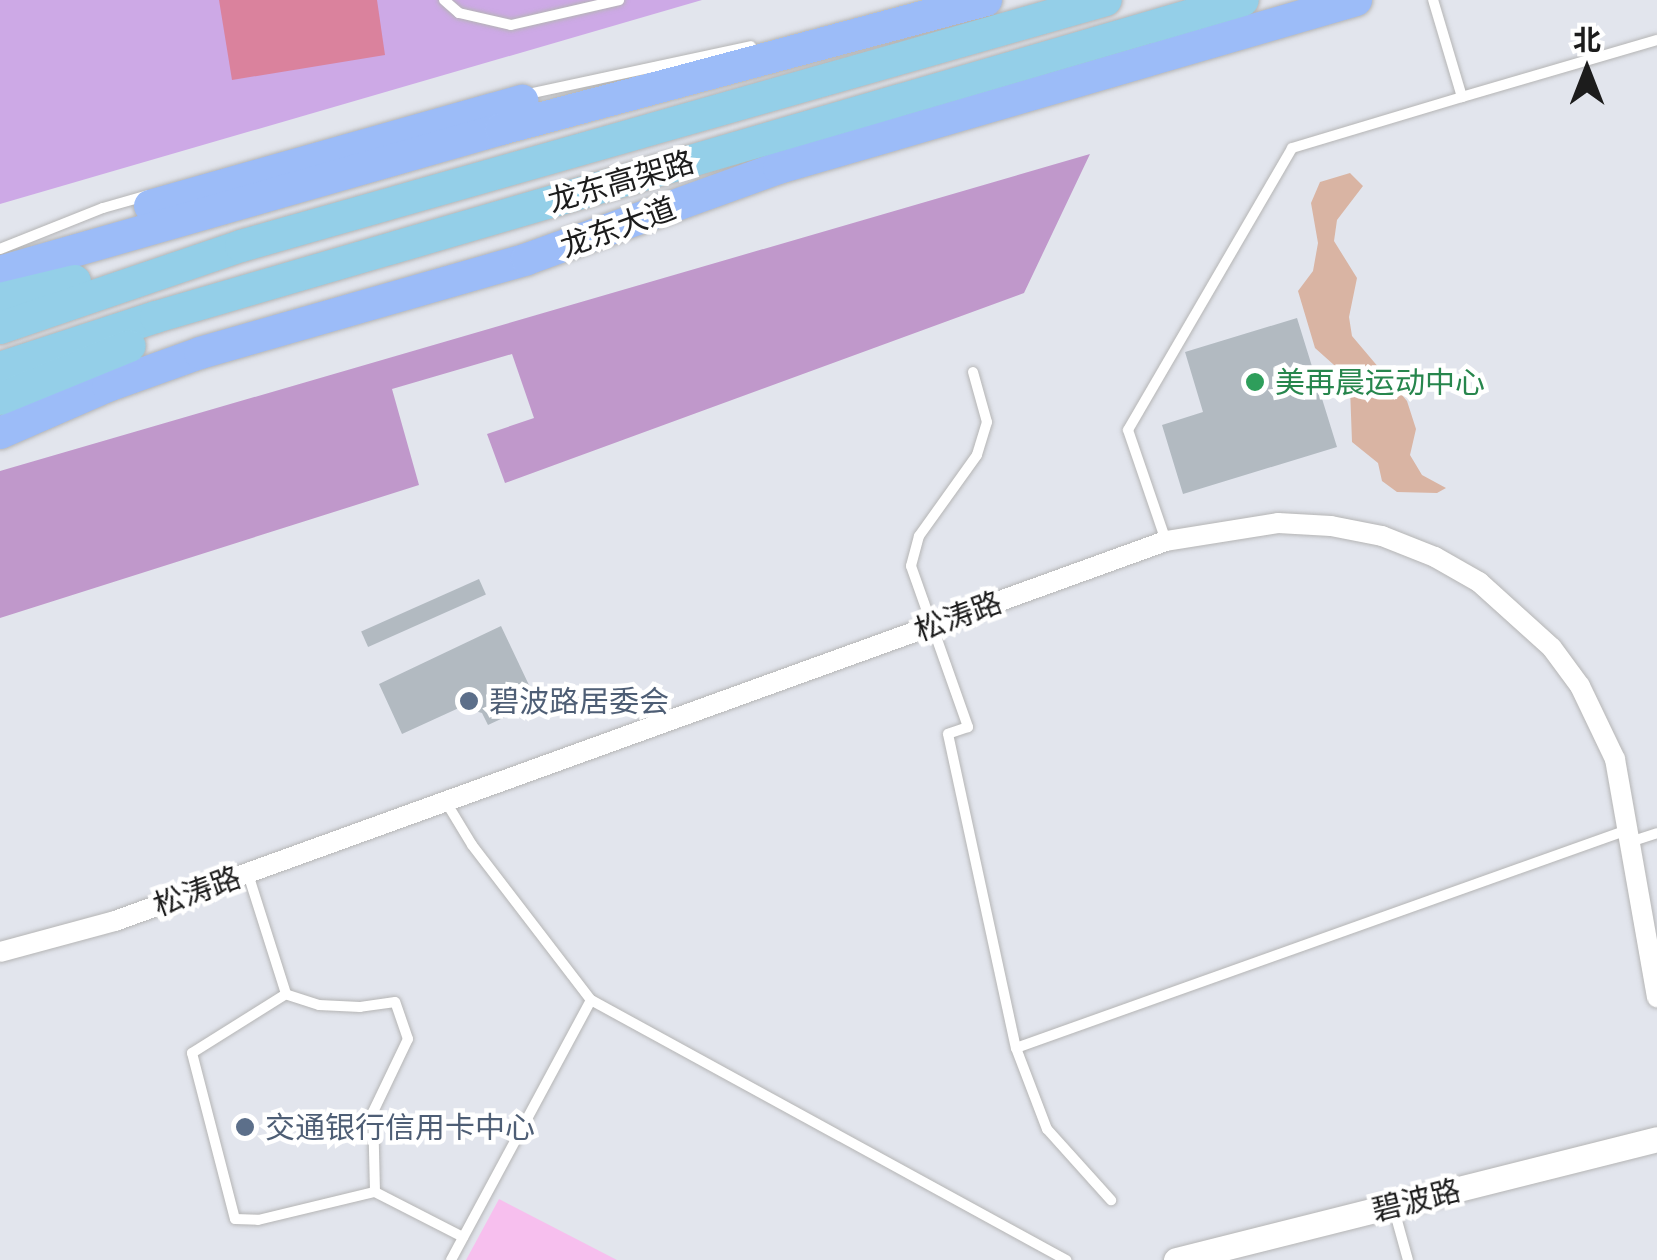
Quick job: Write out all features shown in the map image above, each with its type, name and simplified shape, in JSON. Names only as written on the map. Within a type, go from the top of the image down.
[{"type":"highway","name":"龙东高架路","points":[[0,328],[240,246],[1106,0]]},
{"type":"highway","name":"龙东高架路","points":[[0,368],[430,236],[1243,0]]},
{"type":"highway","points":[[0,399],[96,358],[430,236]]},
{"type":"highway","points":[[0,299],[240,246]]},
{"type":"main road","points":[[0,272],[728,66],[986,0]]},
{"type":"main road","name":"龙东大道","points":[[0,433],[108,386],[200,353],[528,259],[778,168],[1356,0]]},
{"type":"main road","points":[[0,260],[105,220],[493,107],[728,66]]},
{"type":"street","name":"松涛路","points":[[0,952],[115,921],[1166,541],[1278,523],[1331,526],[1400,543],[1479,582],[1552,648],[1580,686],[1615,758],[1632,835],[1657,997]]},
{"type":"street","name":"碧波路","points":[[1176,1260],[1657,1139]]},
{"type":"lane","points":[[444,0],[459,13],[511,25],[619,0]]},
{"type":"lane","points":[[1433,0],[1462,97]]},
{"type":"lane","points":[[853,21],[907,8]]},
{"type":"lane","points":[[1166,541],[1128,430],[1292,148],[1657,40]]},
{"type":"lane","points":[[0,250],[103,208],[472,106],[764,43]]},
{"type":"lane","points":[[973,372],[987,422],[977,455],[920,536],[911,566],[968,727],[948,734],[1016,1048],[1047,1128],[1111,1200]]},
{"type":"lane","points":[[446,802],[472,846],[591,1000],[1066,1260]]},
{"type":"lane","points":[[1016,1048],[1632,835],[1657,833]]},
{"type":"lane","points":[[248,873],[286,994]]},
{"type":"lane","points":[[286,994],[192,1053],[235,1219],[258,1220],[375,1192],[463,1237]]},
{"type":"lane","points":[[286,994],[318,1006],[360,1008],[395,1002],[408,1039],[373,1112],[375,1192]]},
{"type":"lane","points":[[451,1260],[591,1000]]},
{"type":"lane","points":[[1392,1206],[1408,1260]]},
{"type":"shaded area","points":[[0,0],[702,0],[0,204]]},
{"type":"shaded area","points":[[219,0],[377,0],[385,55],[232,80]]},
{"type":"shaded area","points":[[1090,154],[1024,293],[505,483],[487,434],[534,418],[512,354],[392,389],[419,485],[0,618],[0,471]]},
{"type":"shaded area","points":[[1350,173],[1363,186],[1337,220],[1334,241],[1357,278],[1349,317],[1352,336],[1407,401],[1416,429],[1410,455],[1422,475],[1446,488],[1437,493],[1397,492],[1382,481],[1378,463],[1352,442],[1350,388],[1343,373],[1315,348],[1298,291],[1313,271],[1318,243],[1311,203],[1320,182]]},
{"type":"shaded area","points":[[499,1199],[617,1260],[466,1260]]},
{"type":"building","name":"美再晨运动中心","points":[[1297,318],[1337,447],[1183,494],[1162,425],[1203,412],[1185,352]]},
{"type":"building","points":[[479,579],[486,595],[368,647],[361,631]]},
{"type":"building","points":[[501,626],[537,702],[488,725],[482,713],[461,707],[402,734],[379,684]]},
{"type":"place","name":"美再晨运动中心","points":[[1255,382]]},
{"type":"place","name":"碧波路居委会","points":[[469,701]]},
{"type":"place","name":"交通银行信用卡中心","points":[[245,1127]]}]
